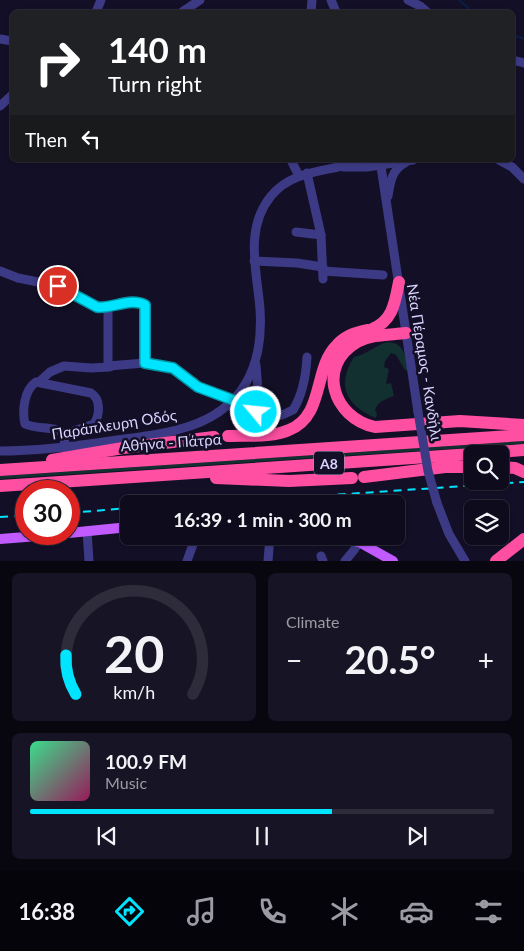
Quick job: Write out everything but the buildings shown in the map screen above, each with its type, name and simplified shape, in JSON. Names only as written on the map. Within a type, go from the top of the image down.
[{"type":"highway","points":[[228,436],[273,434],[297,426],[313,406],[326,362],[335,347],[348,338],[383,323],[395,304],[399,282]]},
{"type":"highway","points":[[372,328],[406,329]]},
{"type":"highway","points":[[406,329],[359,342],[347,350],[340,360],[334,373],[334,388],[338,402],[352,416],[375,427],[460,421],[524,425]]},
{"type":"highway","name":"Αθήνα - Πάτρα","points":[[0,469],[524,434]]},
{"type":"highway","points":[[0,469],[123,448],[214,437]]},
{"type":"highway","name":"Α8","points":[[509,451],[524,450]]},
{"type":"highway","name":"Α8","points":[[0,486],[464,455]]},
{"type":"highway","points":[[186,473],[219,478],[289,481],[358,477],[444,467],[464,467]]},
{"type":"highway","points":[[509,467],[524,472]]},
{"type":"highway","points":[[496,561],[524,539]]},
{"type":"highway","points":[[510,561],[524,550]]},
{"type":"main road","points":[[80,532],[120,528]]},
{"type":"main road","points":[[0,539],[15,538]]},
{"type":"main road","points":[[364,545],[393,561]]},
{"type":"street","points":[[185,10],[200,0]]},
{"type":"street","points":[[408,0],[425,10]]},
{"type":"street","points":[[0,106],[10,97]]},
{"type":"street","points":[[293,162],[303,175],[316,205],[321,235],[323,272]]},
{"type":"street","name":"Παράπλευρη Οδός","points":[[0,451],[64,448],[180,429],[212,417],[233,400],[246,383],[256,362],[260,344],[260,322],[254,262],[255,231],[262,208],[278,189],[303,175],[352,162]]},
{"type":"street","name":"Παράπλευρη Οδός","points":[[339,166],[367,167],[380,163],[396,162]]},
{"type":"street","points":[[386,201],[394,172],[398,167],[409,162]]},
{"type":"street","points":[[503,162],[512,167],[524,180]]},
{"type":"street","name":"Νέα Πέραμος - Κανδήλι","points":[[380,163],[428,471],[436,503],[452,539],[465,561]]},
{"type":"street","points":[[296,232],[321,235]]},
{"type":"street","points":[[254,262],[297,263],[323,272],[383,275]]},
{"type":"street","points":[[0,271],[24,280],[58,286],[92,306],[104,308],[134,302],[145,305],[145,363]]},
{"type":"street","points":[[108,306],[107,364],[110,367]]},
{"type":"street","points":[[40,381],[91,393],[96,396],[98,416],[94,424],[65,434],[56,429],[30,426],[25,424],[24,418],[27,392],[32,384],[40,381],[50,372],[64,366],[91,368],[145,363],[173,368],[198,387],[233,400],[256,412],[272,416],[288,414],[297,404],[306,377],[307,357]]},
{"type":"street","points":[[256,362],[258,390],[256,412]]},
{"type":"street","points":[[64,448],[65,434]]},
{"type":"street","points":[[87,531],[89,561]]},
{"type":"street","points":[[187,561],[193,545]]},
{"type":"street","points":[[268,561],[269,545]]},
{"type":"street","points":[[345,561],[357,545]]},
{"type":"green space","points":[[387,342],[401,347],[405,355],[408,371],[405,370],[396,355],[391,353],[385,361],[384,367],[389,369],[386,384],[391,383],[394,396],[378,404],[375,410],[376,418],[357,407],[351,401],[345,385],[346,377],[354,357]]},
{"type":"green space","points":[[524,441],[524,444],[509,445],[464,445]]},
{"type":"green space","points":[[464,445],[464,448],[0,479],[0,476]]},
{"type":"waterway","points":[[459,0],[471,10]]},
{"type":"waterway","points":[[515,35],[524,39]]},
{"type":"railway","points":[[331,495],[524,482]]},
{"type":"railway","points":[[80,512],[120,509]]},
{"type":"railway","points":[[0,517],[15,516]]},
{"type":"route","points":[[58,286],[97,307],[104,308],[141,302],[146,308],[145,363],[173,368],[198,387],[220,394],[256,412]]}]
